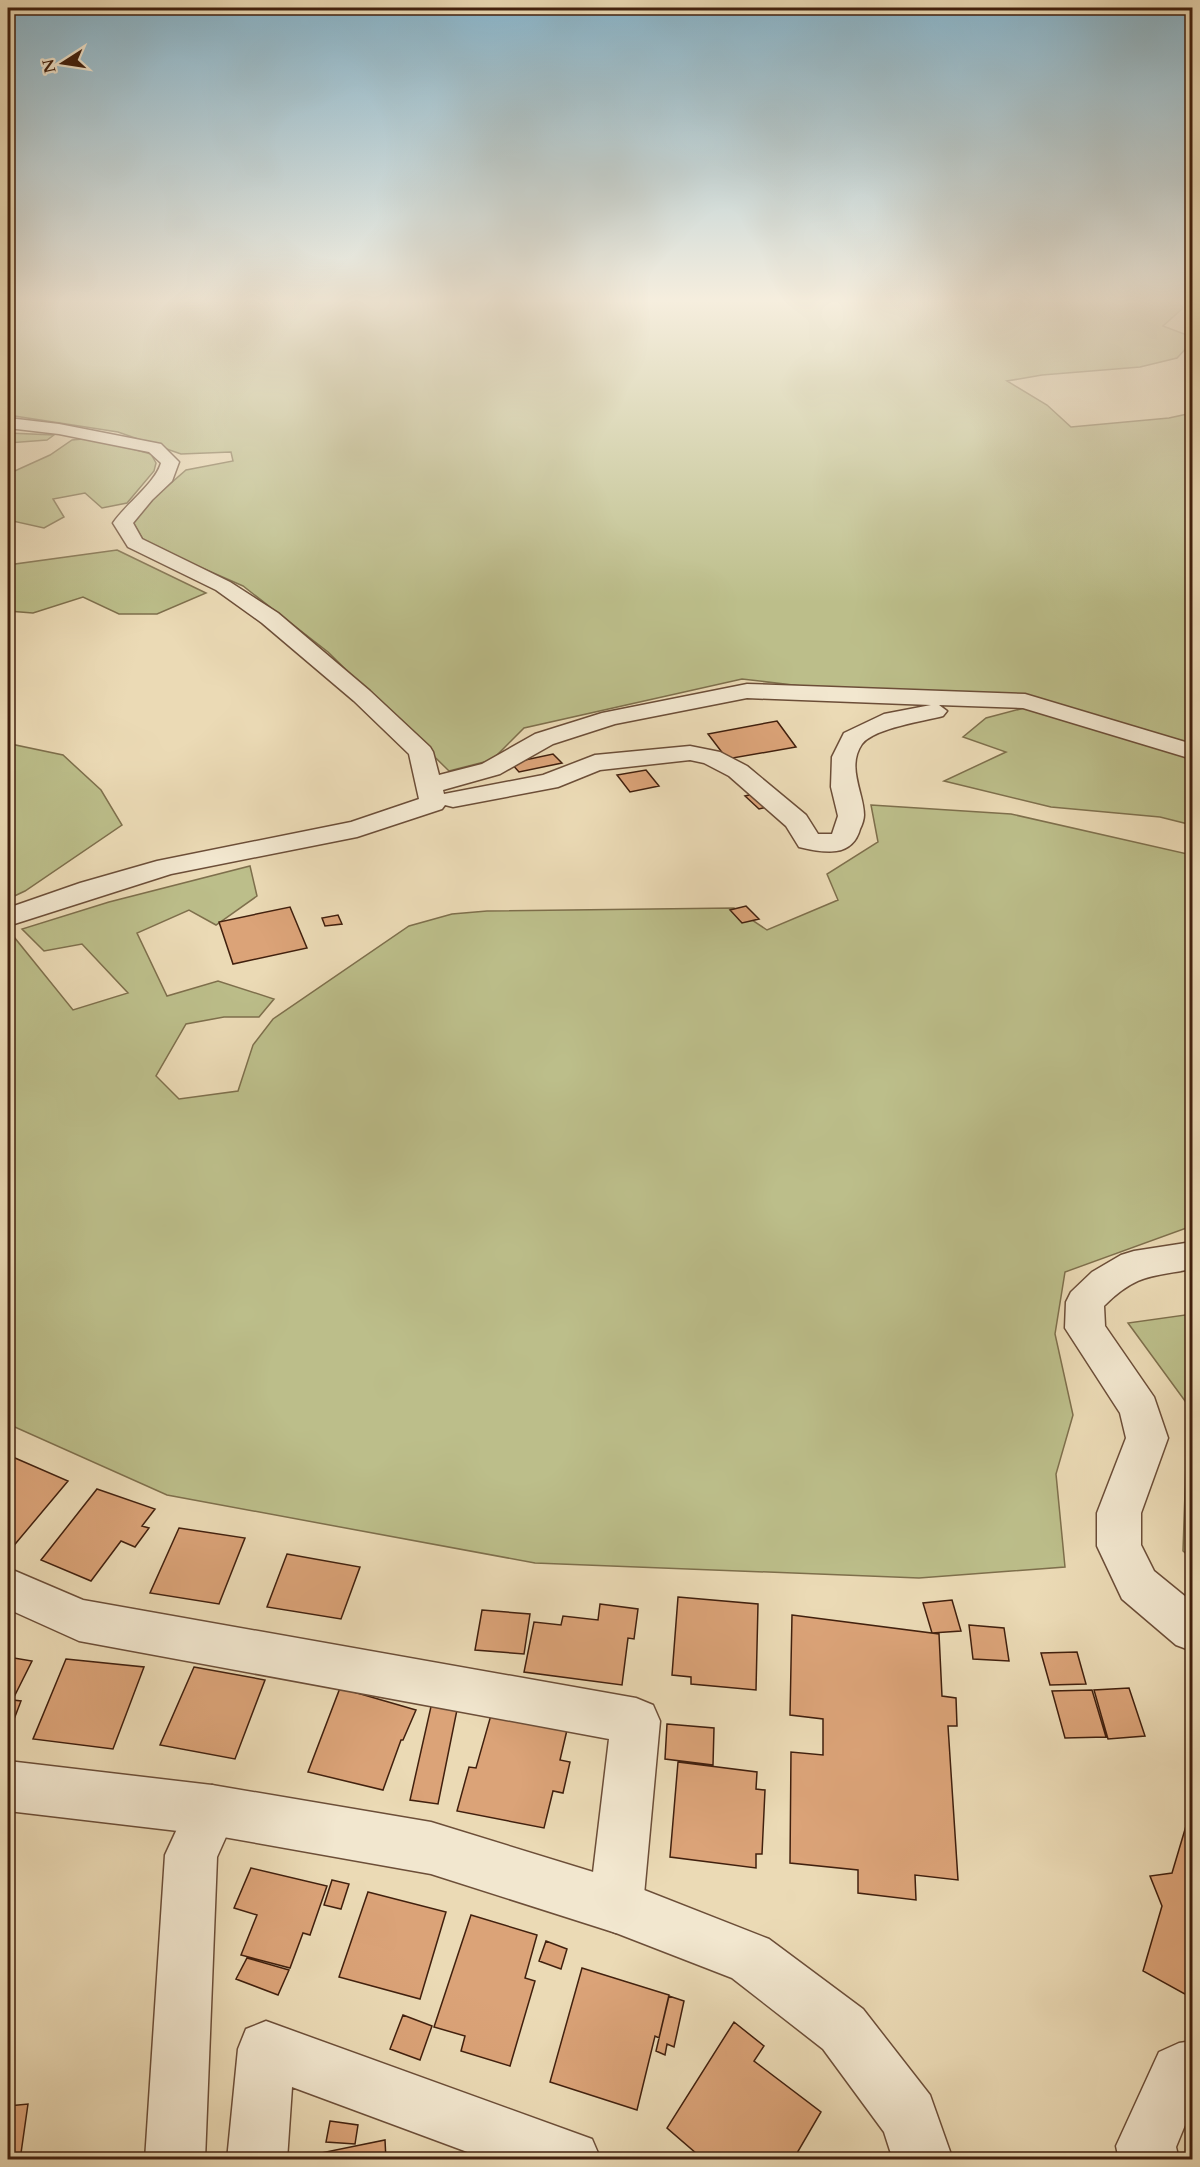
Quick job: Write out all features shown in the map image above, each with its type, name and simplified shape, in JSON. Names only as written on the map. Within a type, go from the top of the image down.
[{"type":"street","points":[[8,423],[59,429],[155,448],[170,462],[166,477],[145,496],[123,524],[135,543],[223,586],[270,618],[362,696],[422,752],[431,794]]},
{"type":"street","points":[[8,917],[90,889],[167,867],[357,829],[491,769],[544,739],[610,718],[747,692],[1026,701],[1192,752]]},
{"type":"street","points":[[431,794],[549,782],[595,763],[690,753],[711,756],[738,771],[797,821],[809,841],[831,844],[844,839],[851,816],[844,787],[844,757],[853,738],[892,719],[990,700]]},
{"type":"street","points":[[1192,1256],[1134,1264],[1105,1282],[1085,1302],[1085,1328],[1139,1409],[1146,1438],[1119,1513],[1119,1546],[1138,1585],[1192,1630]]},
{"type":"street","points":[[8,1588],[79,1620],[636,1721],[616,1906]]},
{"type":"street","points":[[8,1786],[212,1810],[431,1848],[616,1906],[750,1958],[843,2029],[909,2116],[923,2160]]},
{"type":"street","points":[[175,2160],[191,1855],[212,1810]]},
{"type":"street","points":[[257,2160],[266,2049],[571,2160]]},
{"type":"street","points":[[1149,2160],[1146,2146],[1179,2072],[1192,2070]]},
{"type":"green space","points":[[8,400],[1039,400],[1071,427],[1169,418],[1192,413],[1192,825],[1160,817],[1051,807],[944,781],[1006,752],[963,737],[986,718],[1043,703],[1009,693],[843,691],[742,679],[524,728],[492,760],[449,771],[328,652],[243,586],[145,543],[132,521],[186,470],[233,461],[231,452],[181,454],[118,432],[8,415]]},
{"type":"green space","points":[[8,433],[54,435],[47,440],[8,443]]},
{"type":"green space","points":[[93,438],[151,454],[156,463],[154,471],[127,503],[102,508],[85,493],[53,499],[64,517],[44,528],[8,520],[8,474],[50,455],[72,440]]},
{"type":"green space","points":[[117,550],[206,593],[157,614],[119,614],[83,597],[33,613],[8,611],[8,565]]},
{"type":"green space","points":[[8,734],[11,744],[63,755],[101,790],[122,825],[25,891],[8,899]]},
{"type":"green space","points":[[871,805],[1011,814],[1192,855],[1192,1072],[1189,1079],[1192,1094],[1192,1226],[1065,1272],[1055,1334],[1073,1415],[1056,1474],[1065,1567],[919,1578],[535,1563],[167,1495],[8,1424],[8,939],[14,937],[73,1010],[128,993],[82,944],[44,951],[22,929],[109,902],[250,866],[257,896],[216,925],[189,910],[137,933],[167,996],[218,981],[274,999],[259,1017],[224,1017],[186,1024],[156,1076],[179,1099],[238,1091],[253,1045],[273,1019],[409,926],[452,914],[487,911],[734,908],[767,930],[838,900],[827,874],[878,842]]},
{"type":"green space","points":[[1192,1314],[1192,1559],[1183,1551],[1188,1405],[1128,1323]]},
{"type":"building","points":[[777,721],[796,747],[727,759],[708,734]]},
{"type":"building","points":[[553,754],[562,763],[519,772],[511,763]]},
{"type":"building","points":[[646,770],[659,786],[630,792],[617,775]]},
{"type":"building","points":[[758,793],[772,806],[759,809],[745,796]]},
{"type":"building","points":[[746,906],[759,919],[742,923],[730,910]]},
{"type":"building","points":[[290,907],[307,948],[233,964],[219,922]]},
{"type":"building","points":[[338,915],[342,924],[325,926],[322,918]]},
{"type":"building","points":[[15,1458],[68,1481],[11,1549],[8,1547],[8,1467]]},
{"type":"building","points":[[97,1489],[155,1509],[142,1526],[149,1528],[135,1547],[121,1541],[91,1581],[41,1560]]},
{"type":"building","points":[[179,1528],[245,1538],[219,1604],[150,1593]]},
{"type":"building","points":[[287,1554],[360,1567],[341,1619],[267,1607]]},
{"type":"building","points":[[678,1597],[758,1604],[756,1690],[691,1684],[691,1677],[672,1675]]},
{"type":"building","points":[[952,1600],[961,1631],[932,1633],[923,1603]]},
{"type":"building","points":[[600,1604],[638,1609],[634,1639],[628,1638],[622,1685],[524,1672],[534,1622],[561,1625],[563,1616],[598,1620]]},
{"type":"building","points":[[482,1610],[530,1614],[524,1654],[475,1650]]},
{"type":"building","points":[[792,1615],[939,1634],[942,1696],[956,1698],[957,1726],[948,1726],[958,1880],[915,1875],[916,1900],[858,1893],[858,1870],[790,1863],[791,1752],[823,1755],[823,1719],[790,1715]]},
{"type":"building","points":[[969,1625],[1004,1628],[1009,1661],[973,1659]]},
{"type":"building","points":[[1077,1652],[1086,1684],[1050,1685],[1041,1653]]},
{"type":"building","points":[[8,1657],[32,1661],[8,1709]]},
{"type":"building","points":[[66,1659],[144,1667],[113,1749],[33,1739]]},
{"type":"building","points":[[194,1667],[265,1680],[235,1759],[160,1745]]},
{"type":"building","points":[[340,1688],[416,1710],[401,1740],[383,1790],[308,1772]]},
{"type":"building","points":[[1129,1688],[1145,1736],[1108,1739],[1094,1690]]},
{"type":"building","points":[[1092,1690],[1106,1737],[1065,1738],[1052,1691]]},
{"type":"building","points":[[13,1700],[21,1701],[8,1735],[8,1712]]},
{"type":"building","points":[[432,1702],[458,1705],[438,1804],[410,1800]]},
{"type":"building","points":[[491,1715],[567,1730],[560,1760],[570,1762],[563,1793],[553,1791],[544,1828],[457,1811],[469,1767],[476,1768]]},
{"type":"building","points":[[667,1724],[714,1728],[713,1765],[665,1759]]},
{"type":"building","points":[[678,1762],[757,1772],[756,1789],[765,1790],[762,1854],[756,1854],[756,1868],[670,1857]]},
{"type":"building","points":[[1186,1826],[1192,1830],[1192,1998],[1143,1971],[1162,1906],[1150,1876],[1172,1873]]},
{"type":"building","points":[[251,1868],[327,1886],[310,1935],[303,1933],[290,1968],[241,1955],[257,1915],[234,1908]]},
{"type":"building","points":[[332,1880],[349,1884],[341,1909],[324,1905]]},
{"type":"building","points":[[368,1892],[446,1912],[420,1999],[339,1977]]},
{"type":"building","points":[[471,1915],[537,1935],[525,1978],[535,1981],[510,2066],[461,2051],[465,2036],[434,2027]]},
{"type":"building","points":[[546,1941],[567,1949],[561,1969],[539,1961]]},
{"type":"building","points":[[247,1958],[289,1970],[278,1995],[236,1979]]},
{"type":"building","points":[[582,1968],[669,1995],[659,2038],[655,2036],[637,2110],[550,2082]]},
{"type":"building","points":[[669,1996],[684,2001],[674,2047],[667,2044],[665,2055],[656,2051]]},
{"type":"building","points":[[403,2015],[432,2026],[420,2060],[390,2049]]},
{"type":"building","points":[[734,2022],[764,2046],[754,2061],[821,2112],[793,2160],[704,2160],[667,2128]]},
{"type":"building","points":[[28,2104],[20,2160],[8,2160],[8,2106]]},
{"type":"building","points":[[330,2121],[358,2125],[355,2144],[326,2142]]},
{"type":"building","points":[[385,2140],[386,2160],[306,2160],[306,2156]]}]
